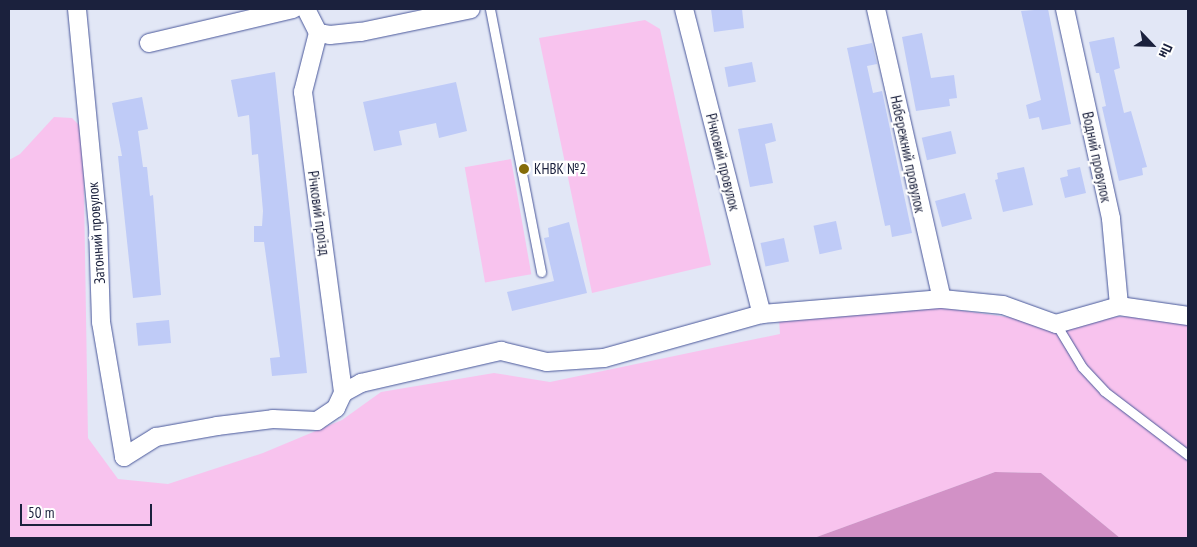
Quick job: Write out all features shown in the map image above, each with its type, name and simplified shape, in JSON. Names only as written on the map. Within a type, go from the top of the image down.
[{"type":"street","name":"Затонний провулок","points":[[77,9],[98,226],[101,322],[124,457],[156,437],[191,430],[273,419],[318,421],[336,408],[344,393]]},
{"type":"street","points":[[149,43],[293,9]]},
{"type":"street","points":[[306,9],[318,33],[361,32],[471,9]]},
{"type":"street","name":"Річковий провулок","points":[[684,9],[762,314]]},
{"type":"street","name":"Набережний провулок","points":[[876,9],[942,299]]},
{"type":"street","name":"Водний провулок","points":[[1065,9],[1110,219],[1119,306]]},
{"type":"street","name":"Річковий проїзд","points":[[318,33],[303,92],[344,393]]},
{"type":"street","points":[[344,393],[361,383],[500,351],[547,362],[604,358],[762,314],[942,299],[1003,306],[1056,324],[1119,306],[1188,316]]},
{"type":"lane","points":[[490,9],[541,272]]},
{"type":"lane","points":[[1056,324],[1082,367],[1104,391],[1188,455]]},
{"type":"shaded area","points":[[645,20],[660,29],[711,265],[592,293],[539,38]]},
{"type":"shaded area","points":[[54,117],[72,118],[83,129],[88,438],[118,479],[168,484],[263,453],[342,420],[381,392],[494,373],[550,382],[780,334],[779,320],[936,307],[1029,320],[1132,316],[1188,323],[1188,538],[1120,538],[1041,473],[995,472],[814,538],[9,538],[9,160],[20,154]]},
{"type":"shaded area","points":[[511,159],[531,274],[485,282],[465,167]]},
{"type":"shaded area","points":[[995,472],[1041,473],[1120,538],[814,538]]},
{"type":"building","points":[[711,9],[742,9],[744,28],[714,32]]},
{"type":"building","points":[[1048,9],[1071,124],[1042,130],[1039,117],[1029,119],[1026,105],[1041,100],[1021,11]]},
{"type":"building","points":[[922,33],[931,78],[954,75],[957,98],[949,99],[950,106],[916,111],[902,37]]},
{"type":"building","points":[[1114,37],[1120,68],[1114,70],[1124,113],[1131,111],[1147,167],[1142,168],[1143,175],[1119,181],[1102,107],[1106,106],[1099,73],[1096,73],[1089,42]]},
{"type":"building","points":[[872,43],[877,64],[867,66],[873,93],[882,91],[912,233],[892,237],[890,225],[885,226],[847,48]]},
{"type":"building","points":[[752,62],[756,82],[728,87],[725,67]]},
{"type":"building","points":[[275,72],[307,373],[272,376],[270,358],[280,357],[264,242],[254,242],[254,226],[262,226],[263,211],[258,154],[252,155],[249,115],[238,117],[231,80]]},
{"type":"building","points":[[456,82],[467,131],[439,138],[436,123],[399,131],[402,145],[374,151],[363,102]]},
{"type":"building","points":[[142,97],[148,129],[138,131],[143,167],[147,167],[150,196],[153,195],[161,295],[133,298],[118,156],[122,156],[112,103]]},
{"type":"building","points":[[772,123],[776,141],[765,144],[773,183],[750,187],[738,129]]},
{"type":"building","points":[[951,131],[956,153],[927,160],[922,138]]},
{"type":"building","points":[[1024,167],[1033,205],[1003,212],[995,180],[998,179],[997,173]]},
{"type":"building","points":[[1080,167],[1086,193],[1065,198],[1060,178],[1068,176],[1067,170]]},
{"type":"building","points":[[965,193],[972,219],[942,227],[935,201]]},
{"type":"building","points":[[836,221],[842,249],[820,254],[814,226]]},
{"type":"building","points":[[569,222],[587,293],[512,311],[507,292],[554,281],[544,238],[549,237],[548,228]]},
{"type":"building","points":[[784,238],[789,261],[766,266],[761,243]]},
{"type":"building","points":[[169,320],[171,343],[138,346],[136,323]]},
{"type":"place","name":"КНВК №2","points":[[524,169]]}]
